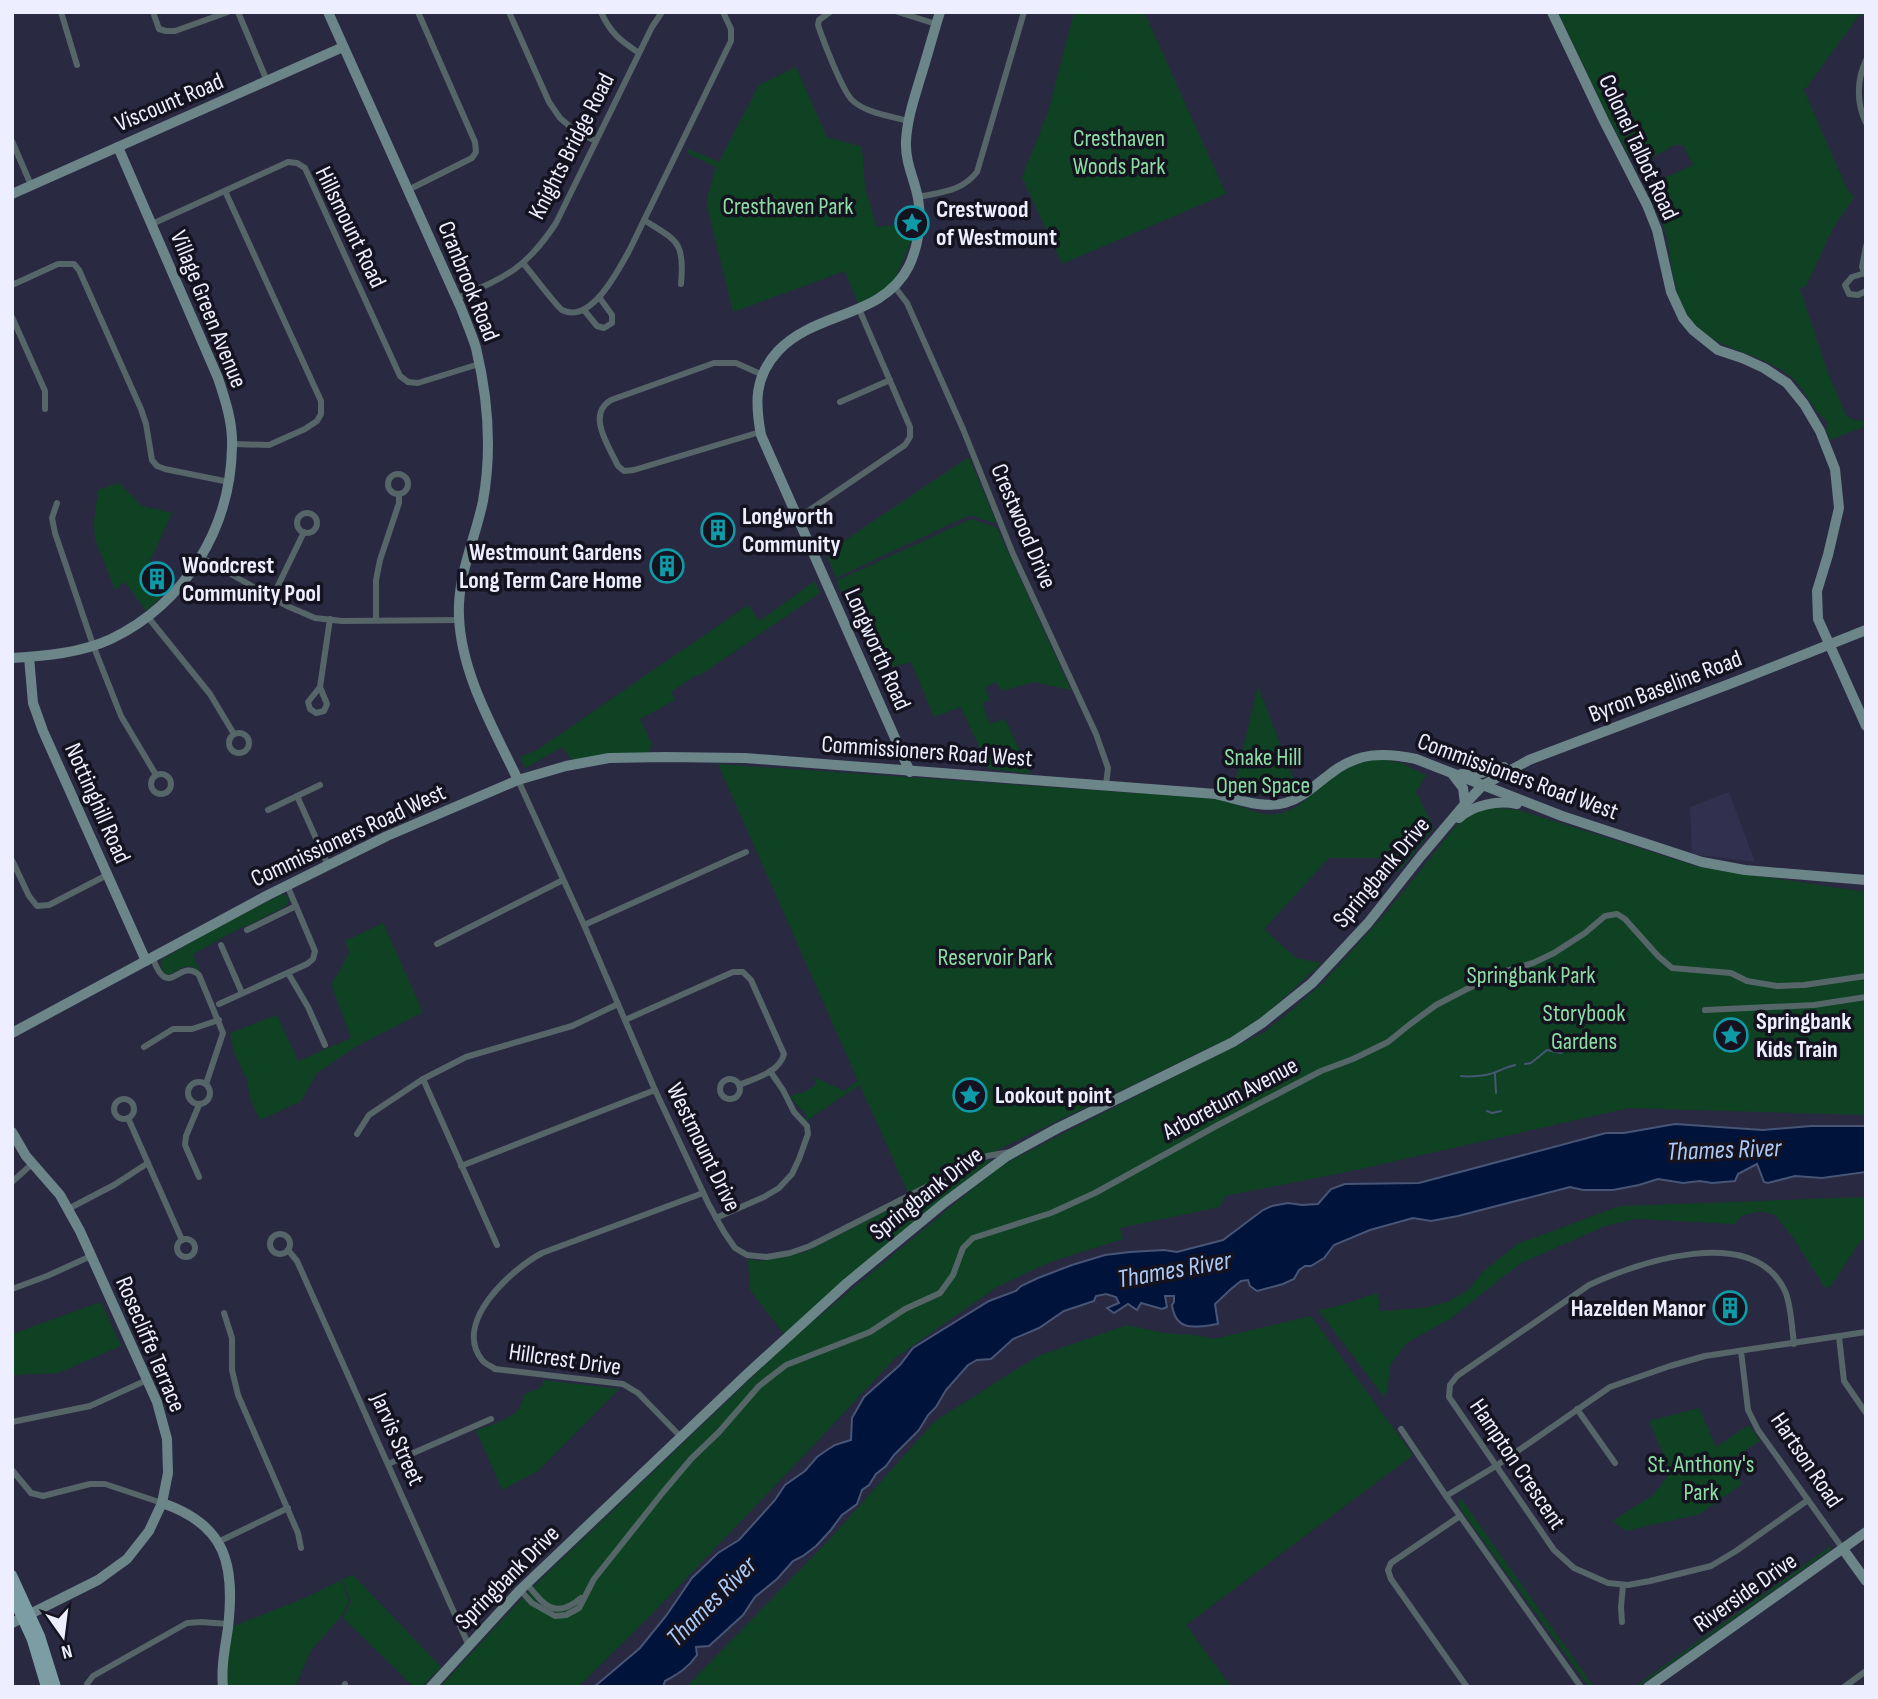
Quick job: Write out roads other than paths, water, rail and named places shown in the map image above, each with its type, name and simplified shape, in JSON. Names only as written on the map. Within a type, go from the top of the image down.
[{"type":"main road","name":"Cranbrook Road","points":[[328,12],[457,298],[475,347],[488,432],[488,462],[482,502],[462,580],[459,620],[464,650],[477,690],[518,780]]},
{"type":"main road","name":"Longworth Road","points":[[910,772],[760,432],[756,410],[762,375],[768,362],[788,340],[811,327],[878,300],[894,286],[909,266],[918,243],[920,222],[918,197],[906,155],[908,121],[940,12]]},
{"type":"main road","name":"Colonel Talbot Road","points":[[1552,12],[1647,205],[1657,230],[1671,292],[1684,318],[1693,330],[1718,350],[1764,368],[1787,383],[1804,404],[1820,431],[1835,469],[1839,508],[1817,591],[1818,619],[1866,726]]},
{"type":"main road","name":"Viscount Road","points":[[12,194],[343,47]]},
{"type":"main road","name":"Village Green Avenue","points":[[12,658],[59,654],[110,640],[147,616],[176,592],[195,568],[211,541],[222,513],[229,482],[233,444],[226,403],[218,378],[118,147]]},
{"type":"main road","name":"Byron Baseline Road","points":[[1482,786],[1529,760],[1732,684],[1866,630]]},
{"type":"main road","name":"Nottinghill Road","points":[[29,657],[33,703],[43,731],[107,875],[149,959]]},
{"type":"main road","name":"Commissioners Road West","points":[[12,1033],[287,885],[387,836],[518,780],[566,766],[610,758],[745,758],[1216,794],[1256,804],[1273,805],[1307,793],[1340,766],[1360,758],[1393,754],[1416,759],[1507,796],[1702,862],[1745,870],[1866,880]]},
{"type":"main road","points":[[1453,774],[1474,775],[1529,760]]},
{"type":"main road","points":[[1507,796],[1504,777],[1529,760]]},
{"type":"main road","points":[[1453,774],[1463,788],[1465,804]]},
{"type":"main road","name":"Springbank Drive","points":[[431,1687],[524,1587],[746,1375],[847,1283],[944,1203],[1016,1151],[1233,1042],[1262,1023],[1312,983],[1368,923],[1421,856],[1482,786]]},
{"type":"main road","points":[[1438,837],[1465,812],[1485,805],[1511,803],[1555,813]]},
{"type":"main road","name":"Rosecliffe Terrace","points":[[12,1132],[60,1195],[91,1256],[157,1402],[167,1439],[168,1473],[163,1503],[149,1531],[127,1559],[98,1580],[22,1618]]},
{"type":"main road","points":[[163,1503],[180,1509],[209,1529],[218,1542],[228,1568],[230,1581],[223,1687]]},
{"type":"main road","name":"Riverside Drive","points":[[1648,1687],[1866,1532]]},
{"type":"main road","name":"Hartson Road","points":[[1843,1549],[1866,1581]]},
{"type":"main road","points":[[12,1575],[22,1618],[56,1687]]},
{"type":"main road","points":[[12,1596],[32,1640],[46,1687]]},
{"type":"street","points":[[61,12],[77,65]]},
{"type":"street","points":[[153,12],[159,29],[166,32],[228,12]]},
{"type":"street","points":[[238,12],[268,82]]},
{"type":"street","points":[[408,190],[472,158],[476,152],[475,142],[418,12]]},
{"type":"street","points":[[509,12],[549,102],[560,118],[575,131],[596,141]]},
{"type":"street","points":[[601,12],[618,38],[639,53]]},
{"type":"street","name":"Knights Bridge Road","points":[[457,298],[501,278],[523,263],[546,239],[662,12]]},
{"type":"street","points":[[523,263],[561,310],[576,313],[589,308],[599,297],[614,276],[644,220],[731,41],[731,29],[723,12]]},
{"type":"street","points":[[830,12],[818,25],[852,100],[870,110],[908,121]]},
{"type":"street","points":[[898,12],[936,24]]},
{"type":"street","points":[[918,197],[956,189],[968,183],[977,172],[1024,12]]},
{"type":"street","points":[[1866,60],[1859,79],[1859,98],[1866,122]]},
{"type":"street","points":[[12,141],[31,185]]},
{"type":"street","name":"Hillsmount Road","points":[[152,224],[288,162],[297,163],[304,169],[400,376],[408,382],[418,383],[479,364]]},
{"type":"street","points":[[225,191],[321,401],[321,414],[317,421],[306,429],[269,445],[233,444]]},
{"type":"street","points":[[644,220],[675,240],[680,249],[681,284]]},
{"type":"street","points":[[1866,246],[1862,268],[1865,274],[1852,277],[1845,285],[1849,293],[1858,295],[1866,290]]},
{"type":"street","points":[[12,285],[58,264],[74,264],[141,409],[152,460],[165,469],[229,482]]},
{"type":"street","name":"Crestwood Drive","points":[[894,286],[907,303],[963,429],[1013,554],[1096,734],[1108,768],[1106,785]]},
{"type":"street","points":[[584,310],[597,326],[604,328],[611,323],[612,314],[599,297]]},
{"type":"street","points":[[798,518],[905,444],[910,437],[910,427],[859,309]]},
{"type":"street","points":[[12,317],[45,391],[45,410]]},
{"type":"street","points":[[760,432],[624,471],[618,466],[598,422],[604,404],[611,400],[714,363],[736,363],[762,375]]},
{"type":"street","points":[[840,402],[890,380]]},
{"type":"street","points":[[376,621],[376,580],[380,559],[399,503],[399,494]]},
{"type":"street","points":[[57,503],[52,518],[55,533],[93,645],[121,716],[156,775]]},
{"type":"street","points":[[272,597],[304,532]]},
{"type":"street","points":[[201,557],[315,618],[376,621],[459,620]]},
{"type":"street","points":[[147,616],[210,694],[234,734]]},
{"type":"street","points":[[320,687],[330,619]]},
{"type":"street","name":"Westmount Drive","points":[[518,780],[655,1090],[703,1193],[735,1248],[747,1255],[767,1257],[790,1253],[810,1246],[987,1156],[1016,1151]]},
{"type":"street","points":[[268,810],[320,785]]},
{"type":"street","points":[[298,796],[328,865]]},
{"type":"street","points":[[584,925],[746,852]]},
{"type":"street","points":[[12,860],[29,896],[37,905],[49,905],[107,875]]},
{"type":"street","points":[[437,944],[563,880]]},
{"type":"street","points":[[219,1004],[313,959],[315,951],[287,885]]},
{"type":"street","points":[[247,930],[296,906]]},
{"type":"street","name":"Arboretum Avenue","points":[[524,1587],[532,1603],[555,1616],[566,1615],[579,1608],[593,1579],[664,1491],[759,1386],[786,1365],[870,1332],[905,1309],[940,1293],[953,1275],[963,1248],[974,1238],[1051,1213],[1096,1193],[1310,1077],[1388,1042],[1436,1005],[1506,971],[1554,953],[1605,916],[1617,914],[1625,919],[1672,968],[1731,974],[1747,981],[1777,986],[1866,976]]},
{"type":"street","points":[[221,945],[242,993]]},
{"type":"street","points":[[149,959],[166,978],[172,978],[187,970],[194,970],[199,975],[223,1033],[206,1084]]},
{"type":"street","points":[[625,1020],[733,972],[743,972],[751,979],[784,1054],[782,1062],[776,1068],[739,1085]]},
{"type":"street","points":[[288,973],[308,1007],[325,1045]]},
{"type":"street","points":[[1705,1010],[1814,1005],[1866,997]]},
{"type":"street","points":[[357,1134],[369,1115],[423,1079],[466,1057],[572,1026],[618,1004]]},
{"type":"street","points":[[144,1047],[173,1029],[192,1029],[219,1020]]},
{"type":"street","points":[[716,1218],[779,1188],[792,1174],[799,1159],[808,1134],[807,1126],[794,1112],[770,1071]]},
{"type":"street","points":[[423,1079],[497,1245]]},
{"type":"street","points":[[198,1082],[206,1084],[210,1090],[210,1097],[199,1105],[192,1103],[187,1092],[191,1085],[198,1082]]},
{"type":"street","points":[[461,1166],[655,1090]]},
{"type":"street","points":[[199,1105],[185,1145],[199,1177]]},
{"type":"street","points":[[128,1118],[182,1240]]},
{"type":"street","points":[[12,1181],[33,1163]]},
{"type":"street","points":[[68,1209],[114,1185],[148,1163]]},
{"type":"street","name":"Hillcrest Drive","points":[[681,1438],[638,1392],[623,1384],[495,1369],[482,1361],[475,1346],[474,1325],[482,1307],[527,1261],[703,1193]]},
{"type":"street","name":"Jarvis Street","points":[[288,1250],[297,1261],[469,1646]]},
{"type":"street","name":"Hampton Crescent","points":[[1794,1343],[1786,1292],[1772,1273],[1757,1261],[1713,1253],[1673,1256],[1611,1275],[1589,1285],[1457,1376],[1450,1385],[1450,1397],[1554,1550],[1574,1568],[1608,1583],[1623,1585],[1650,1581],[1711,1566],[1736,1552],[1808,1500]]},
{"type":"street","points":[[12,1289],[91,1256]]},
{"type":"street","points":[[223,1312],[232,1338],[232,1370],[238,1395],[288,1508],[301,1548]]},
{"type":"street","points":[[1446,1496],[1496,1466],[1609,1387],[1705,1356],[1866,1332]]},
{"type":"street","points":[[1839,1338],[1844,1381],[1866,1413]]},
{"type":"street","name":"Hartson Road","points":[[1741,1351],[1748,1409],[1758,1430],[1843,1549]]},
{"type":"street","points":[[12,1422],[90,1406],[147,1380]]},
{"type":"street","points":[[1577,1409],[1615,1463]]},
{"type":"street","points":[[388,1464],[491,1419]]},
{"type":"street","points":[[1401,1429],[1581,1687]]},
{"type":"street","points":[[12,1470],[31,1493],[43,1496],[90,1484],[105,1484],[163,1503]]},
{"type":"street","points":[[218,1542],[288,1508]]},
{"type":"street","points":[[1460,1516],[1391,1563],[1388,1570],[1391,1579],[1467,1687]]},
{"type":"street","points":[[1622,1622],[1623,1585]]},
{"type":"street","points":[[87,1684],[93,1676],[187,1623],[228,1624]]},
{"type":"street","points":[[1844,1687],[1866,1671]]},
{"type":"water","name":"Thames River","points":[[1675,1124],[1763,1130],[1811,1126],[1866,1126],[1866,1172],[1822,1178],[1795,1176],[1768,1183],[1764,1182],[1757,1164],[1738,1174],[1735,1181],[1683,1183],[1658,1179],[1613,1190],[1570,1187],[1458,1216],[1431,1221],[1413,1218],[1370,1230],[1334,1245],[1324,1258],[1311,1266],[1305,1266],[1294,1279],[1283,1284],[1257,1291],[1250,1286],[1248,1280],[1241,1281],[1215,1304],[1218,1324],[1195,1327],[1183,1324],[1174,1314],[1174,1296],[1165,1296],[1167,1307],[1162,1309],[1141,1303],[1137,1310],[1128,1304],[1114,1313],[1107,1308],[1119,1303],[1116,1297],[1106,1294],[1096,1296],[1094,1301],[1064,1311],[1039,1328],[1013,1339],[991,1359],[977,1360],[968,1365],[946,1390],[919,1430],[862,1490],[857,1504],[842,1515],[816,1546],[793,1561],[755,1597],[743,1615],[709,1646],[696,1647],[697,1655],[694,1660],[665,1681],[663,1687],[594,1687],[640,1648],[692,1578],[718,1553],[739,1540],[785,1485],[827,1450],[851,1440],[852,1418],[864,1397],[900,1365],[913,1348],[989,1301],[1016,1291],[1038,1278],[1105,1255],[1164,1250],[1177,1252],[1223,1240],[1263,1210],[1288,1203],[1318,1204],[1331,1189],[1345,1184],[1419,1183],[1606,1133],[1624,1133]]},
{"type":"waterway","points":[[1525,1064],[1531,1063],[1547,1050],[1561,1053],[1573,1044],[1588,1041]]},
{"type":"waterway","points":[[1461,1076],[1489,1074],[1515,1065]]},
{"type":"waterway","points":[[1495,1074],[1496,1093]]},
{"type":"waterway","points":[[1487,1111],[1501,1111]]},
{"type":"place","name":"Crestwood of Westmount","points":[[912,223]]},
{"type":"place","name":"Longworth Community","points":[[718,530]]},
{"type":"place","name":"Westmount Gardens Long Term Care Home","points":[[667,566]]},
{"type":"place","name":"Woodcrest Community Pool","points":[[157,579]]},
{"type":"place","name":"Springbank Kids Train","points":[[1731,1035]]},
{"type":"place","name":"Lookout point","points":[[970,1095]]},
{"type":"place","name":"Hazelden Manor","points":[[1730,1308]]},
{"type":"park label","name":"Cresthaven Woods Park","points":[[1119,152]]},
{"type":"park label","name":"Cresthaven Park","points":[[788,206]]},
{"type":"park label","name":"Snake Hill Open Space","points":[[1263,771]]},
{"type":"park label","name":"Reservoir Park","points":[[995,957]]},
{"type":"park label","name":"Springbank Park","points":[[1531,975]]},
{"type":"park label","name":"Storybook Gardens","points":[[1584,1027]]},
{"type":"park label","name":"St. Anthony's Park","points":[[1701,1478]]}]
